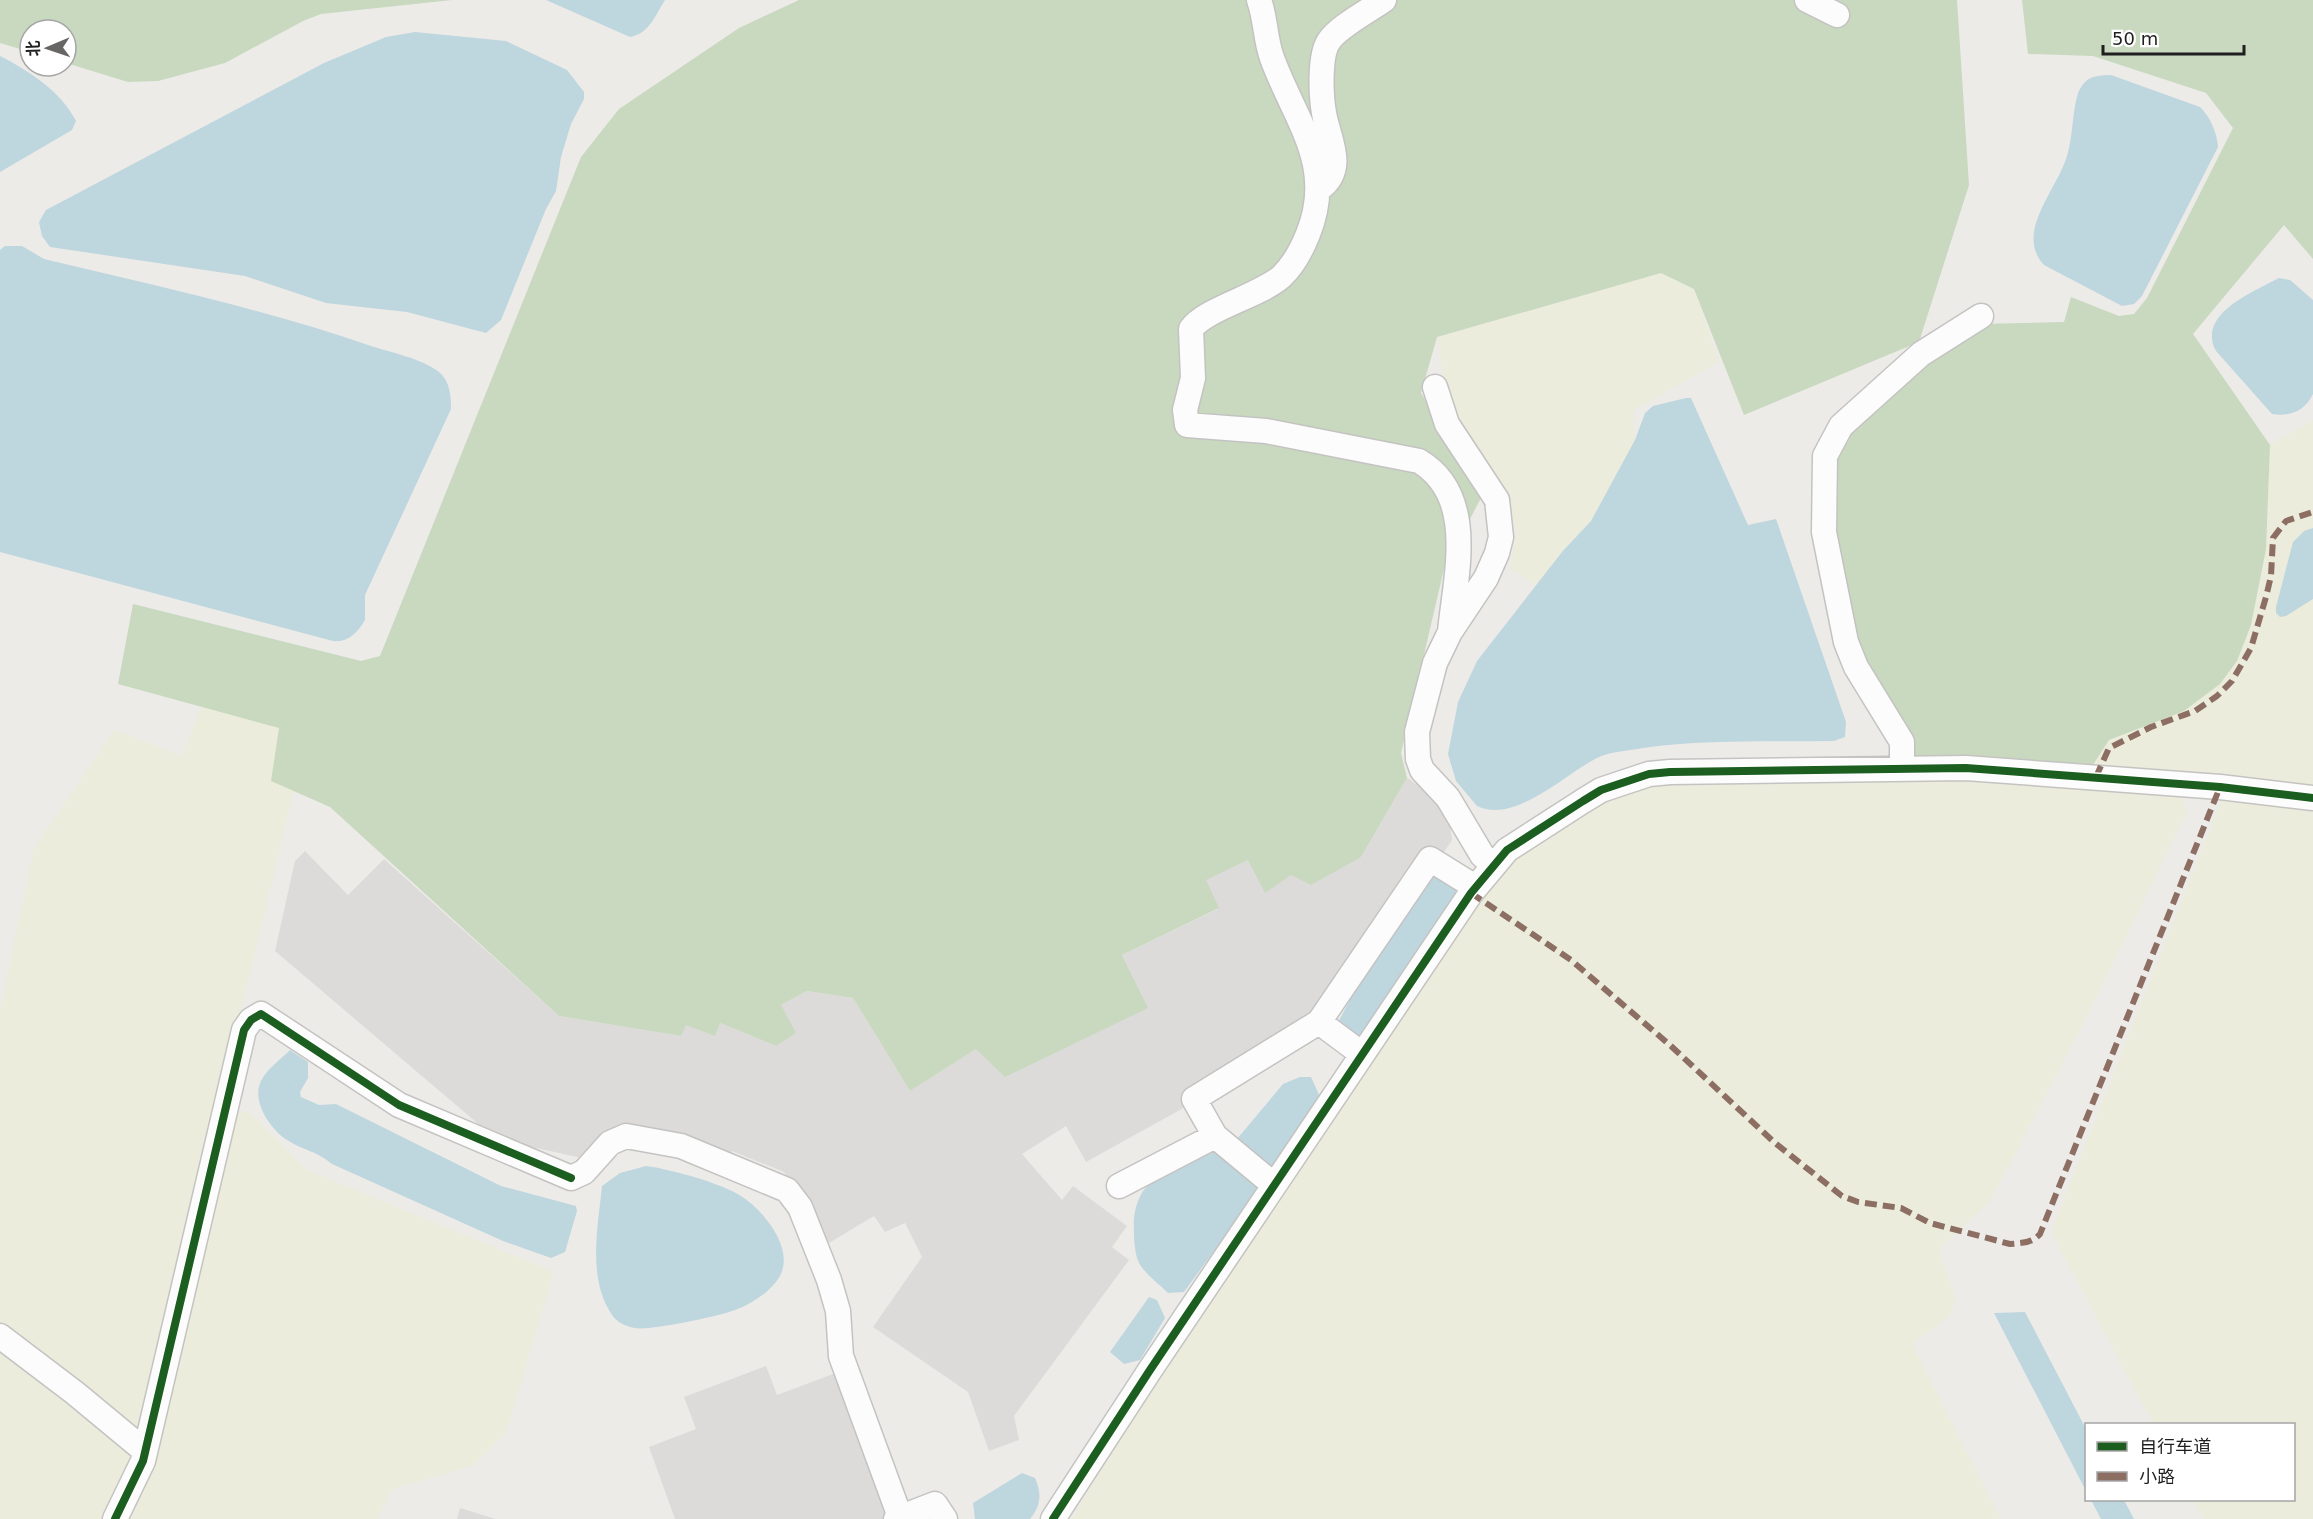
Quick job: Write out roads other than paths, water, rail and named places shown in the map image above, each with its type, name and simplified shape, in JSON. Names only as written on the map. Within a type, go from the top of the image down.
[{"type":"street","points":[[1259,0],[1272,57],[1315,159],[1319,189],[1316,215],[1305,241],[1284,274],[1261,290],[1203,318],[1191,329],[1192,378],[1185,410],[1187,425],[1266,431],[1419,461],[1428,466],[1449,492],[1458,535],[1456,589],[1450,632]]},
{"type":"street","points":[[1319,189],[1332,172],[1335,155],[1324,113],[1322,57],[1325,47],[1330,37],[1384,0]]},
{"type":"street","points":[[1807,0],[1837,15]]},
{"type":"street","points":[[1902,769],[1902,742],[1856,667],[1846,642],[1824,532],[1825,456],[1841,426],[1885,386],[1921,354],[1981,316]]},
{"type":"street","points":[[1435,387],[1447,424],[1497,500],[1501,516],[1497,553],[1486,578],[1450,632],[1435,663],[1417,732],[1418,759],[1422,770],[1448,798],[1482,855],[1493,865]]},
{"type":"street","points":[[1053,1519],[1475,887],[1507,850],[1601,790],[1649,774],[1966,768],[2036,772],[2313,798]]},
{"type":"street","points":[[1274,1185],[1215,1137],[1194,1099],[1319,1022],[1430,859],[1475,887]]},
{"type":"street","points":[[116,1519],[145,1451],[244,1030],[251,1020],[261,1014],[399,1105],[571,1178],[584,1172],[610,1143],[626,1136],[681,1146],[787,1190],[800,1207],[829,1280],[838,1311],[841,1356],[898,1518],[935,1503],[945,1519]]},
{"type":"street","points":[[1319,1022],[1362,1054]]},
{"type":"street","points":[[1119,1186],[1215,1137]]},
{"type":"street","points":[[0,1336],[75,1393],[145,1451]]},
{"type":"water","points":[[546,0],[665,0],[647,28],[630,37]]},
{"type":"water","points":[[415,32],[506,41],[567,70],[584,92],[584,99],[571,124],[561,157],[556,191],[546,209],[501,320],[486,333],[407,312],[326,303],[245,276],[50,247],[42,236],[39,222],[46,210],[324,63],[386,37]]},
{"type":"water","points":[[0,56],[18,66],[18,78],[37,78],[53,91],[70,110],[76,121],[72,130],[0,172]]},
{"type":"water","points":[[2111,75],[2200,107],[2212,125],[2218,147],[2142,296],[2134,304],[2122,306],[2044,265],[2036,253],[2034,239],[2035,225],[2067,156],[2078,93],[2087,80]]},
{"type":"water","points":[[5,246],[22,246],[44,259],[290,320],[415,359],[432,367],[443,376],[449,389],[451,409],[365,595],[365,620],[356,632],[343,640],[333,641],[0,552],[0,250]]},
{"type":"water","points":[[2279,278],[2290,280],[2313,300],[2313,394],[2301,409],[2285,415],[2272,414],[2216,351],[2212,338],[2214,326],[2220,315],[2230,306],[2242,297]]},
{"type":"water","points":[[1691,398],[1748,525],[1776,519],[1846,722],[1845,737],[1834,741],[1691,743],[1615,752],[1586,764],[1524,803],[1492,810],[1477,806],[1456,781],[1448,754],[1458,702],[1477,661],[1562,552],[1591,521],[1635,440],[1645,413],[1653,406]]},
{"type":"water","points":[[2313,528],[2313,599],[2286,616],[2280,617],[2276,613],[2276,607],[2293,542],[2304,531]]},
{"type":"water","points":[[1432,876],[1438,876],[1462,886],[1362,1040],[1336,1026],[1358,985]]},
{"type":"water","points":[[290,1050],[308,1062],[308,1078],[300,1092],[301,1097],[319,1105],[336,1104],[501,1186],[576,1206],[577,1211],[565,1252],[551,1258],[503,1241],[332,1164],[321,1156],[287,1140],[269,1122],[258,1097],[261,1081],[267,1072]]},
{"type":"water","points":[[1300,1077],[1311,1077],[1320,1097],[1273,1166],[1268,1168],[1237,1139],[1283,1084]]},
{"type":"water","points":[[1217,1152],[1259,1187],[1184,1292],[1168,1293],[1139,1263],[1134,1232],[1139,1198],[1147,1186],[1170,1168]]},
{"type":"water","points":[[646,1166],[681,1173],[721,1186],[751,1203],[769,1223],[782,1247],[784,1260],[782,1272],[771,1288],[741,1308],[696,1320],[666,1326],[635,1328],[616,1320],[604,1301],[597,1269],[597,1235],[602,1186],[620,1173]]},
{"type":"water","points":[[1149,1297],[1157,1300],[1165,1318],[1140,1360],[1124,1364],[1110,1352]]},
{"type":"water","points":[[2025,1312],[2085,1427],[2085,1489],[1994,1313]]},
{"type":"water","points":[[1022,1473],[1035,1478],[1039,1489],[1038,1505],[1030,1519],[975,1519],[973,1503]]},
{"type":"water","points":[[2092,1501],[2125,1501],[2134,1519],[2101,1519]]}]
